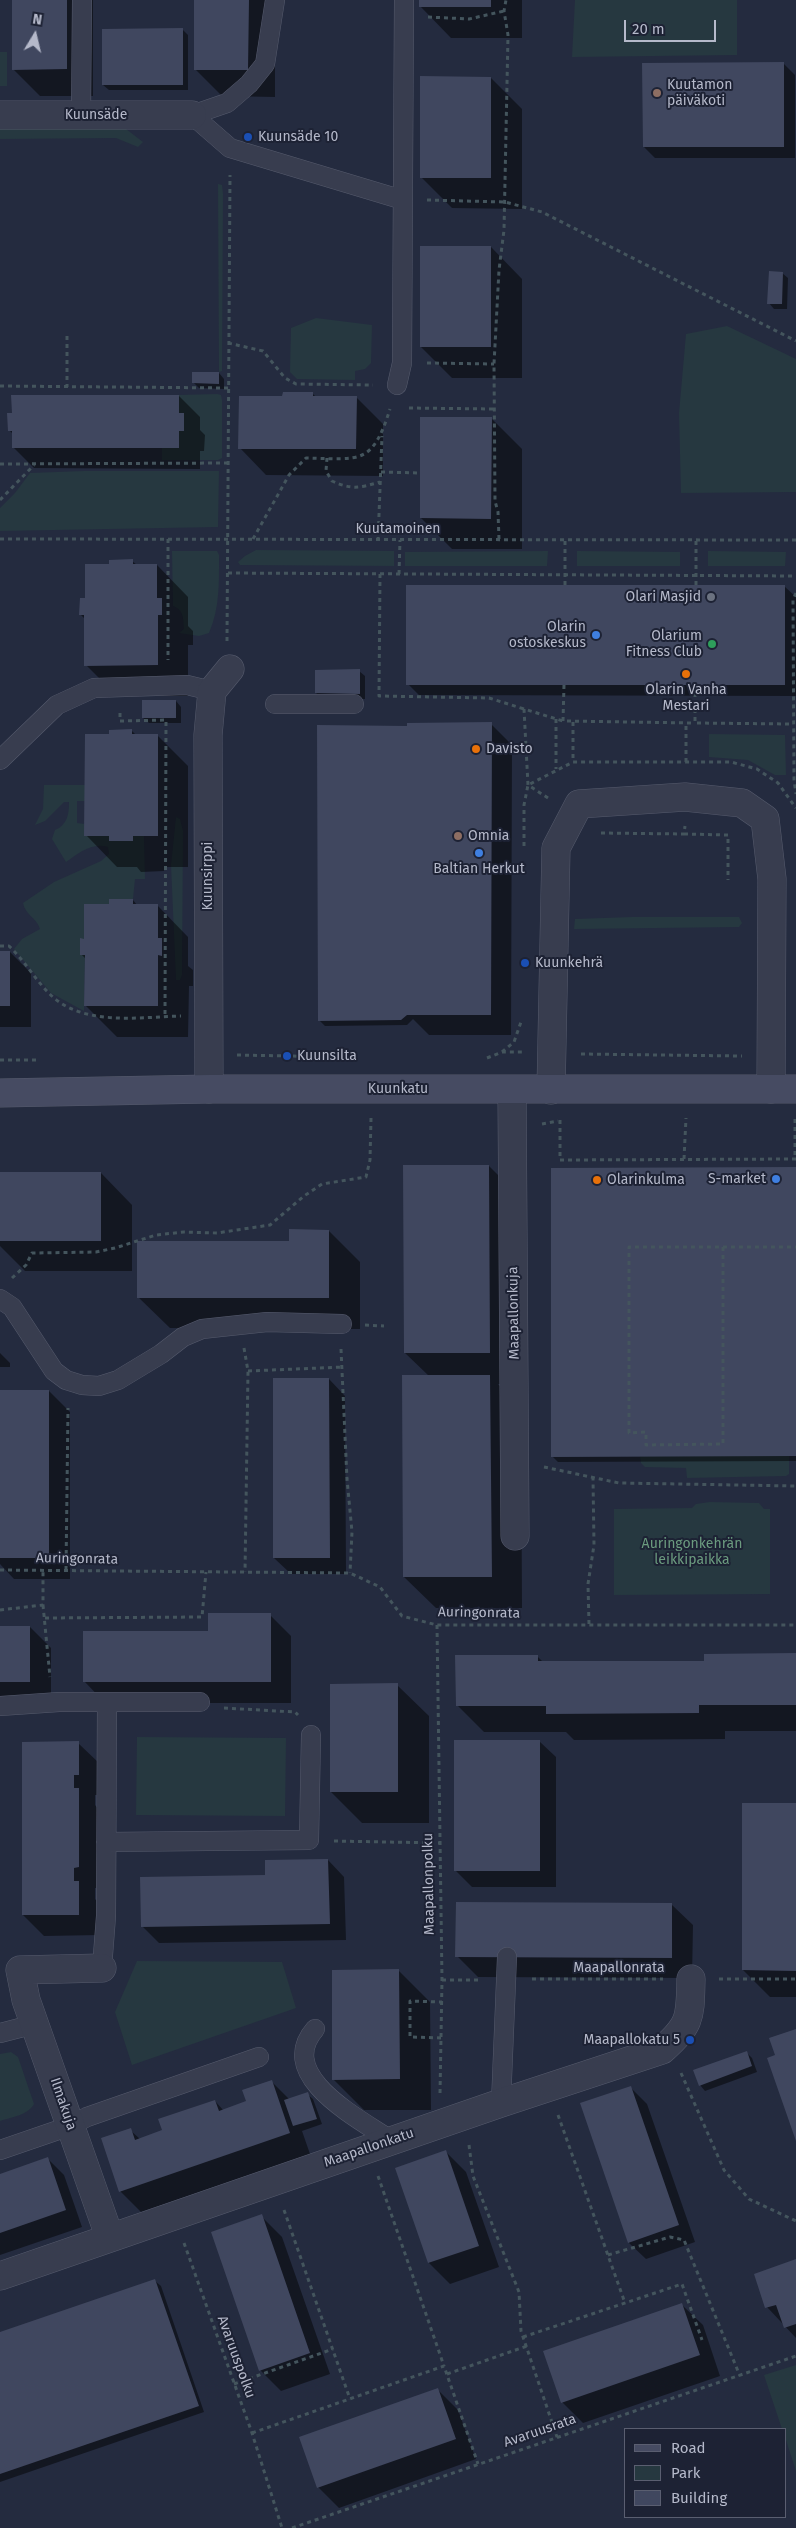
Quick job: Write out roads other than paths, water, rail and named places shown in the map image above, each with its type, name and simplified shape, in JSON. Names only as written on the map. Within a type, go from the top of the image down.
[{"type":"main road","name":"Kuunkatu","points":[[0,1092],[208,1089],[784,1089]]},
{"type":"street","name":"Kuunsäde","points":[[0,115],[192,115]]},
{"type":"street","points":[[212,691],[230,669]]},
{"type":"street","name":"Kuunsirppi","points":[[208,1089],[208,734],[212,691]]},
{"type":"street","points":[[551,1090],[556,848],[579,804],[685,797],[742,803],[764,819],[772,879],[771,1056],[784,1089]]},
{"type":"street","name":"Maapallonkuja","points":[[512,1090],[515,1536]]},
{"type":"street","name":"Ilmakuja","points":[[102,1968],[10,1969],[35,2024],[110,2238]]},
{"type":"street","name":"Maapallonkatu","points":[[0,2276],[174,2214],[392,2141],[457,2128],[501,2103],[662,2050],[679,2036],[689,2018],[691,1979]]},
{"type":"lane","points":[[80,115],[82,0]]},
{"type":"lane","points":[[192,115],[227,103],[249,84],[265,64],[276,0]]},
{"type":"lane","points":[[397,385],[402,363],[404,8]]},
{"type":"lane","points":[[192,115],[230,148],[403,200]]},
{"type":"lane","points":[[0,760],[57,706],[94,688],[188,685],[212,691]]},
{"type":"lane","points":[[275,704],[354,704]]},
{"type":"lane","points":[[3,1291],[54,1371],[68,1381],[82,1385],[99,1386],[118,1380],[161,1354],[183,1337],[202,1329],[238,1327],[267,1322],[341,1324]]},
{"type":"lane","points":[[0,1706],[52,1702],[200,1702]]},
{"type":"lane","points":[[102,1968],[106,1916],[107,1702]]},
{"type":"lane","points":[[106,1842],[309,1840],[311,1735]]},
{"type":"lane","points":[[501,2103],[507,1957]]},
{"type":"lane","points":[[0,2033],[35,2024]]},
{"type":"lane","points":[[315,2029],[307,2038],[304,2052],[309,2072],[321,2092],[392,2141]]},
{"type":"lane","points":[[0,2150],[70,2126],[87,2117],[259,2057]]},
{"type":"place","name":"Kuutamon päiväkoti","points":[[657,93]]},
{"type":"place","name":"Kuunsäde 10","points":[[248,137]]},
{"type":"place","name":"Olari Masjid","points":[[711,597]]},
{"type":"place","name":"Olarin ostoskeskus","points":[[596,635]]},
{"type":"place","name":"Olarium Fitness Club","points":[[712,644]]},
{"type":"place","name":"Olarin Vanha Mestari","points":[[686,674]]},
{"type":"place","name":"Davisto","points":[[476,749]]},
{"type":"place","name":"Omnia","points":[[458,836]]},
{"type":"place","name":"Baltian Herkut","points":[[479,853]]},
{"type":"place","name":"Kuunkehrä","points":[[525,963]]},
{"type":"place","name":"Kuunsilta","points":[[287,1056]]},
{"type":"place","name":"S-market","points":[[776,1179]]},
{"type":"place","name":"Olarinkulma","points":[[597,1180]]},
{"type":"place","name":"Maapallokatu 5","points":[[690,2040]]},
{"type":"park label","name":"Auringonkehrän leikkipaikka","points":[[692,1552]]}]
